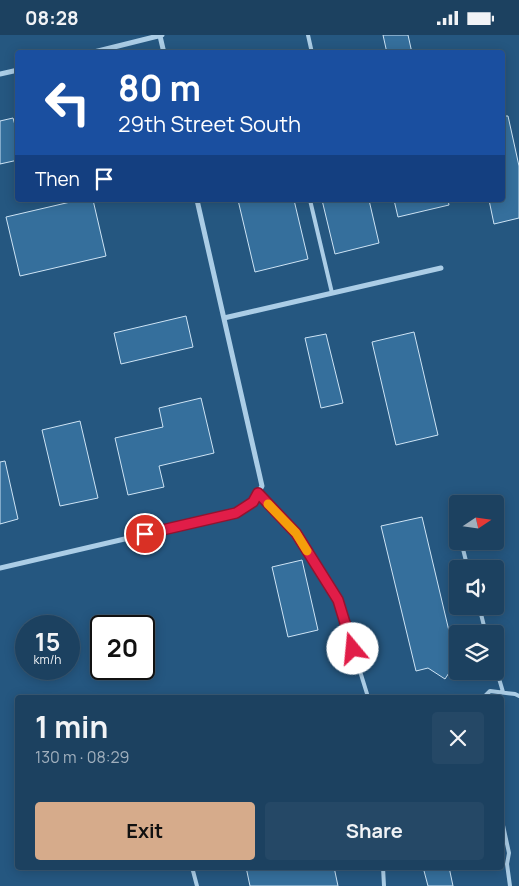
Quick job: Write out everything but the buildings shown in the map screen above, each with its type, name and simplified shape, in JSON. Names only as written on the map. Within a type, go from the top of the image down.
[{"type":"street","points":[[100,50],[143,37],[161,35],[164,50]]},
{"type":"street","points":[[0,74],[15,71]]},
{"type":"street","points":[[0,568],[236,513],[253,502],[262,486],[198,202]]},
{"type":"street","points":[[224,318],[441,268]]},
{"type":"lane","points":[[308,35],[311,50]]},
{"type":"lane","points":[[310,202],[332,293]]},
{"type":"lane","points":[[258,493],[296,533],[338,600],[367,695]]},
{"type":"lane","points":[[499,680],[503,692]]},
{"type":"lane","points":[[486,695],[490,691],[515,694],[519,697]]},
{"type":"lane","points":[[504,829],[509,853],[507,864],[510,886]]},
{"type":"lane","points":[[193,870],[197,886]]},
{"type":"lane","points":[[383,870],[384,886]]},
{"type":"slow traffic","points":[[268,504],[296,533],[307,551]]},
{"type":"route","points":[[145,534],[236,513],[253,502],[258,493],[296,533],[338,600],[353,649]]}]
